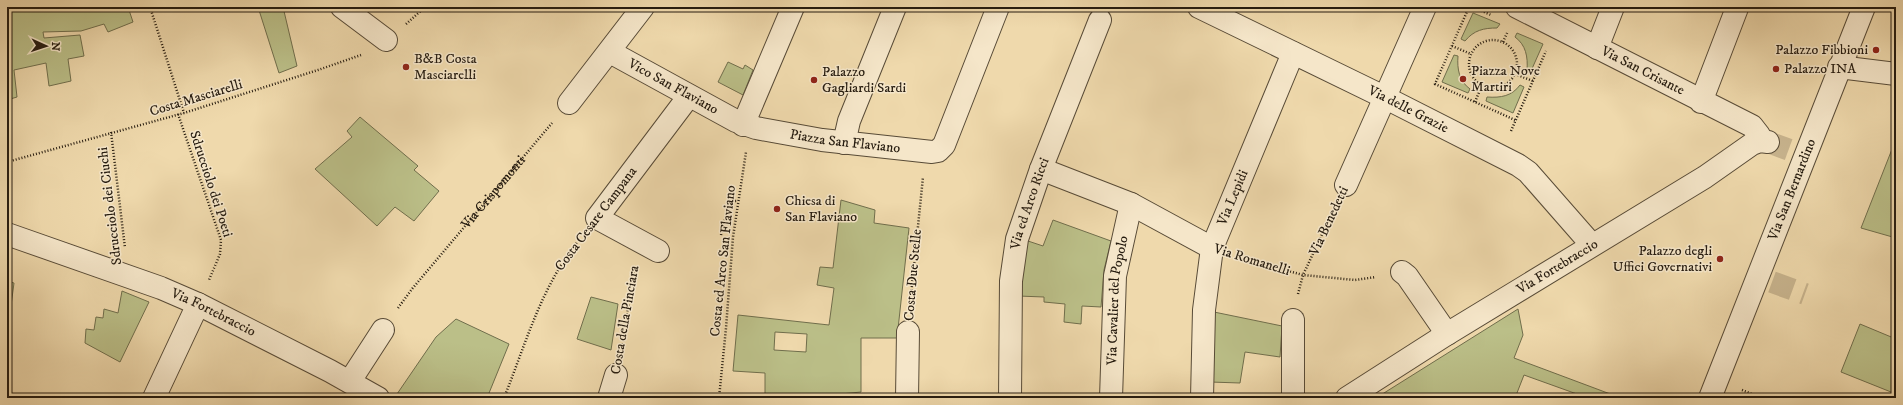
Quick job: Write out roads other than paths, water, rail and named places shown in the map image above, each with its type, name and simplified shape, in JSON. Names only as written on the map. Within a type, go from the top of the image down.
[{"type":"street","points":[[342,7],[386,40]]},
{"type":"street","points":[[569,103],[610,52],[643,7]]},
{"type":"street","points":[[743,124],[793,7]]},
{"type":"street","points":[[844,143],[849,121],[895,7]]},
{"type":"street","name":"Piazza San Flaviano","points":[[743,124],[844,143],[928,152],[940,150],[998,7]]},
{"type":"street","name":"Via Benedetti","points":[[1346,184],[1386,98],[1425,7]]},
{"type":"street","name":"Via San Crisante","points":[[1517,7],[1701,102],[1752,126],[1764,142]]},
{"type":"street","points":[[1596,48],[1613,7]]},
{"type":"street","name":"Via San Bernardino","points":[[1710,398],[1720,373],[1765,279],[1800,154],[1864,7]]},
{"type":"street","points":[[1701,102],[1737,8]]},
{"type":"street","name":"Via delle Grazie","points":[[1205,9],[1386,98],[1523,168],[1592,245]]},
{"type":"street","name":"Via ed Arco Ricci","points":[[1010,398],[1011,281],[1014,253],[1020,226],[1040,168],[1100,20]]},
{"type":"street","name":"Vico San Flaviano","points":[[610,52],[743,124]]},
{"type":"street","name":"Via Lepidi","points":[[1202,398],[1204,310],[1212,248],[1293,53]]},
{"type":"street","points":[[1839,67],[1896,74]]},
{"type":"street","name":"Costa Cesare Campana","points":[[649,247],[597,218],[689,96]]},
{"type":"street","name":"Via Fortebraccio","points":[[1348,398],[1447,334],[1705,177],[1752,144],[1764,142]]},
{"type":"street","name":"Via Romanelli","points":[[1040,168],[1131,204],[1212,248]]},
{"type":"street","name":"Via Cavalier del Popolo","points":[[1111,398],[1114,276],[1131,204]]},
{"type":"street","name":"Via Fortebraccio","points":[[7,234],[161,288],[198,304],[350,382],[378,398]]},
{"type":"street","points":[[1402,272],[1407,276],[1447,334]]},
{"type":"street","points":[[154,398],[198,304]]},
{"type":"street","points":[[1293,320],[1293,398]]},
{"type":"street","points":[[350,382],[383,330]]},
{"type":"street","name":"Costa Due Stelle","points":[[907,398],[908,332]]},
{"type":"street","name":"Costa della Pinciara","points":[[609,398],[616,375]]},
{"type":"tunnel","points":[[1768,142],[1795,152]]},
{"type":"tunnel","points":[[1772,282],[1805,294]]},
{"type":"place","name":"Palazzo Fibbioni","points":[[1876,50]]},
{"type":"place","name":"B&B Costa Masciarelli","points":[[406,67]]},
{"type":"place","name":"Palazzo INA","points":[[1776,69]]},
{"type":"place","name":"Piazza Nove Martiri","points":[[1463,79]]},
{"type":"place","name":"Palazzo Gagliardi Sardi","points":[[814,80]]},
{"type":"place","name":"Chiesa di San Flaviano","points":[[777,209]]},
{"type":"place","name":"Palazzo degli Uffici Governativi","points":[[1720,259]]}]
